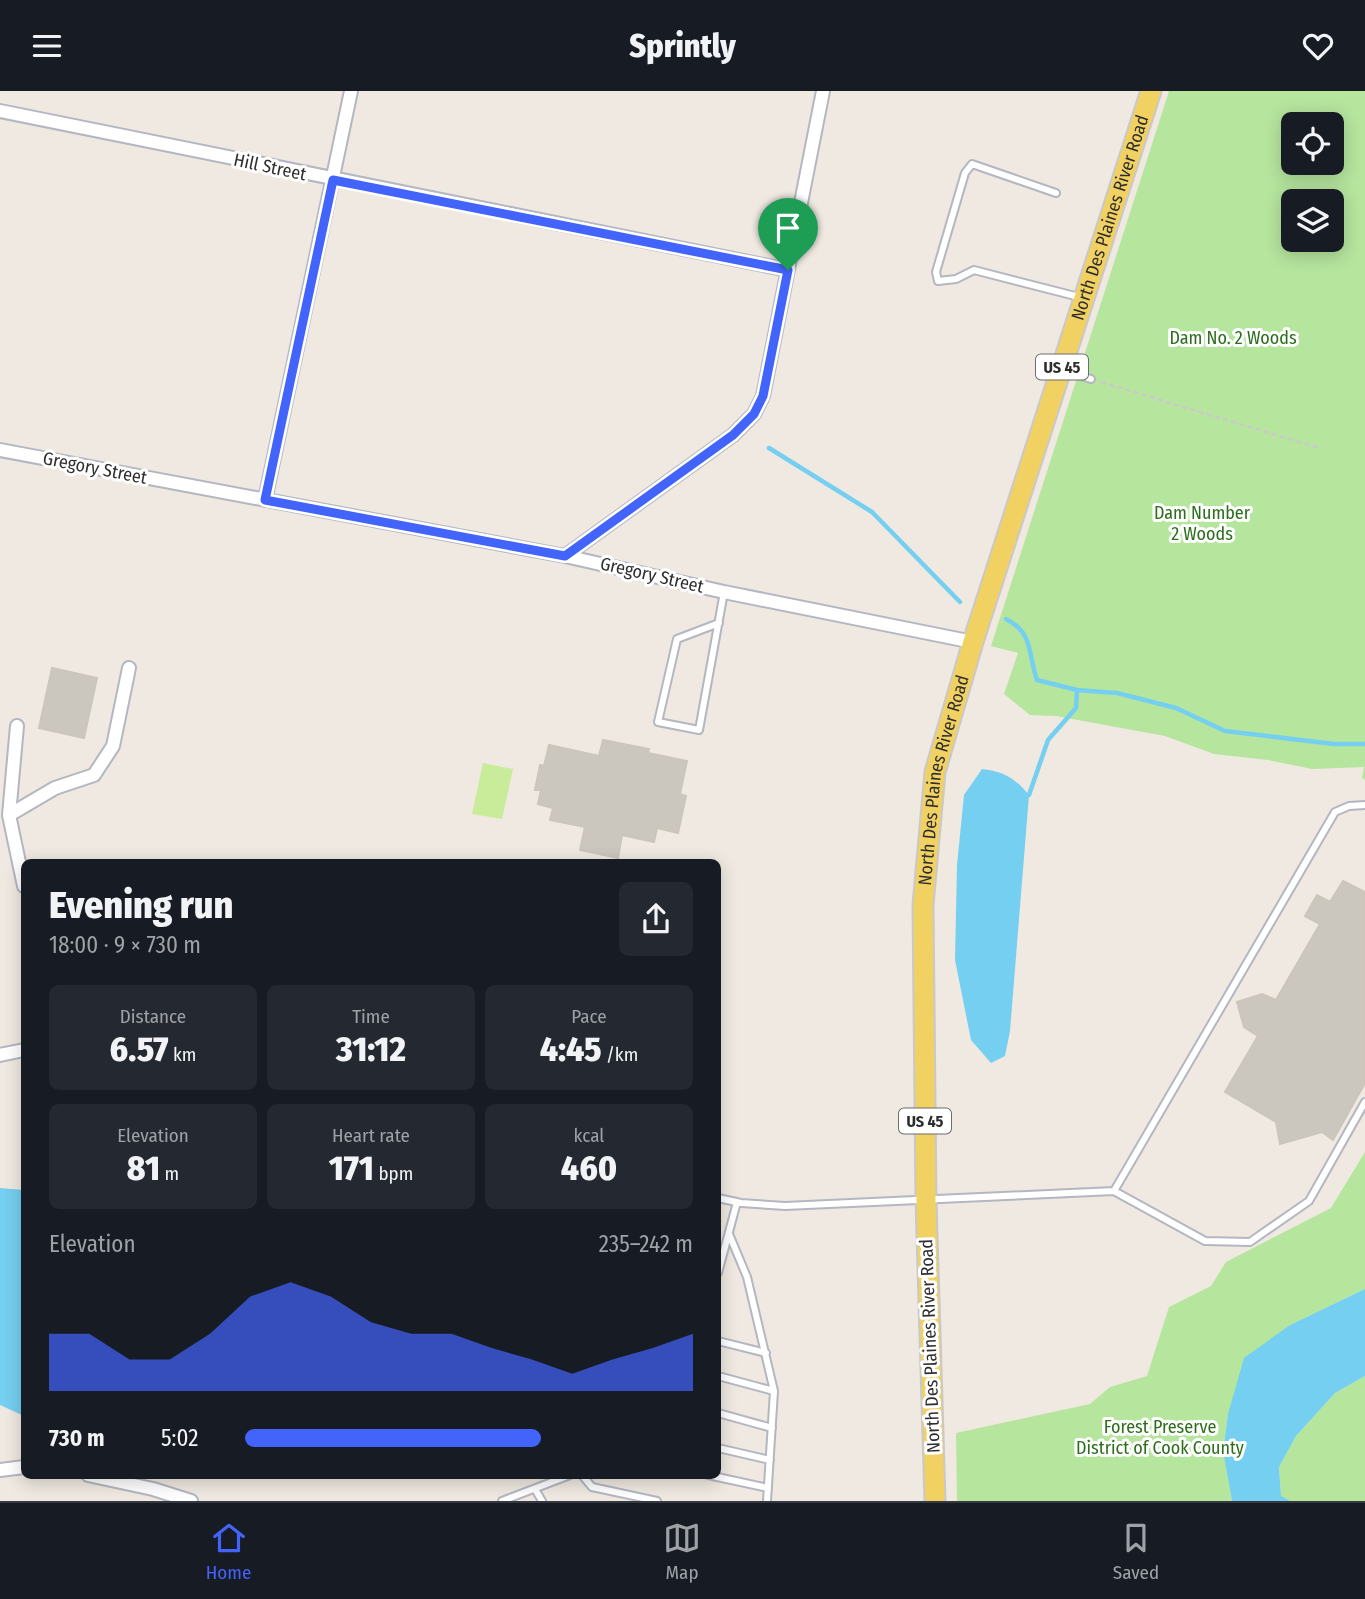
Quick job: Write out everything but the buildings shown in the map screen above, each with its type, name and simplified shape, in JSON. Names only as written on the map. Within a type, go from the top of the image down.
[{"type":"main road","name":"North Des Plaines River Road","points":[[935,1501],[926,1201],[924,892],[934,772],[973,642],[1151,91]]},
{"type":"street","points":[[265,500],[351,91]]},
{"type":"street","points":[[565,556],[733,435],[754,414],[763,396],[823,91]]},
{"type":"street","name":"Hill Street","points":[[0,111],[788,270]]},
{"type":"street","name":"Gregory Street","points":[[0,450],[565,556],[973,642]]},
{"type":"street","points":[[9,815],[55,788],[94,775],[113,746],[129,668]]},
{"type":"street","points":[[17,726],[9,815],[21,872]]},
{"type":"street","points":[[0,1055],[21,1051]]},
{"type":"street","points":[[0,1470],[21,1467]]},
{"type":"street","points":[[107,1479],[191,1501]]},
{"type":"lane","points":[[1056,193],[972,164],[965,173],[936,272],[938,281],[956,279],[974,270],[1084,299]]},
{"type":"lane","points":[[1062,369],[1091,379]]},
{"type":"lane","points":[[719,622],[677,639],[658,722],[699,730],[719,622],[724,591]]},
{"type":"lane","points":[[1114,1191],[1335,812],[1349,806],[1365,805]]},
{"type":"lane","points":[[721,1199],[785,1206],[1114,1191],[1205,1241],[1250,1242],[1309,1201],[1365,1102]]},
{"type":"lane","points":[[721,1262],[737,1202]]},
{"type":"lane","points":[[729,1234],[747,1277],[774,1391],[767,1501]]},
{"type":"lane","points":[[721,1342],[766,1353]]},
{"type":"lane","points":[[721,1376],[774,1391]]},
{"type":"lane","points":[[721,1414],[772,1428]]},
{"type":"lane","points":[[721,1449],[770,1460]]},
{"type":"lane","points":[[721,1478],[768,1488]]},
{"type":"lane","points":[[502,1501],[560,1479]]},
{"type":"lane","points":[[585,1479],[592,1487],[657,1501]]},
{"type":"lane","points":[[534,1489],[542,1501]]},
{"type":"path","points":[[1091,379],[1319,448]]},
{"type":"green space","name":"Dam Number 2 Woods","points":[[1169,91],[1365,91],[1365,780],[1362,778],[1364,767],[1312,769],[1268,760],[1214,754],[1165,736],[1056,716],[1030,715],[1004,694],[1018,653],[991,646]]},
{"type":"green space","points":[[483,763],[513,769],[502,819],[472,814]]},
{"type":"green space","name":"Forest Preserve District of Cook County","points":[[1365,1152],[1365,1289],[1290,1325],[1228,1414],[1223,1450],[1232,1501],[957,1501],[956,1433],[1090,1404],[1110,1387],[1147,1376],[1169,1307],[1211,1286],[1226,1262],[1331,1208]]},
{"type":"green space","points":[[1365,1376],[1365,1501],[1290,1501],[1281,1497],[1279,1467],[1296,1436],[1335,1393]]},
{"type":"water","points":[[982,769],[1008,777],[1029,795],[1010,1031],[1005,1056],[991,1063],[971,1040],[955,960],[957,865],[964,795]]},
{"type":"water","points":[[0,1188],[21,1190],[21,1415],[0,1405]]},
{"type":"water","points":[[1365,1289],[1365,1376],[1335,1393],[1296,1436],[1279,1467],[1281,1496],[1290,1501],[1232,1501],[1223,1451],[1228,1414],[1244,1358],[1290,1325]]},
{"type":"waterway","points":[[769,448],[872,512],[960,602]]},
{"type":"waterway","points":[[1006,619],[1026,638],[1037,680],[1077,690],[1117,693],[1176,708],[1225,731],[1334,744],[1365,744]]},
{"type":"waterway","points":[[1029,795],[1048,740],[1076,708],[1077,690]]},
{"type":"route","points":[[333,180],[788,270],[763,396],[754,414],[733,435],[565,556],[265,500],[333,180]]},
{"type":"park label","name":"Dam No. 2 Woods","points":[[1233,338]]}]
